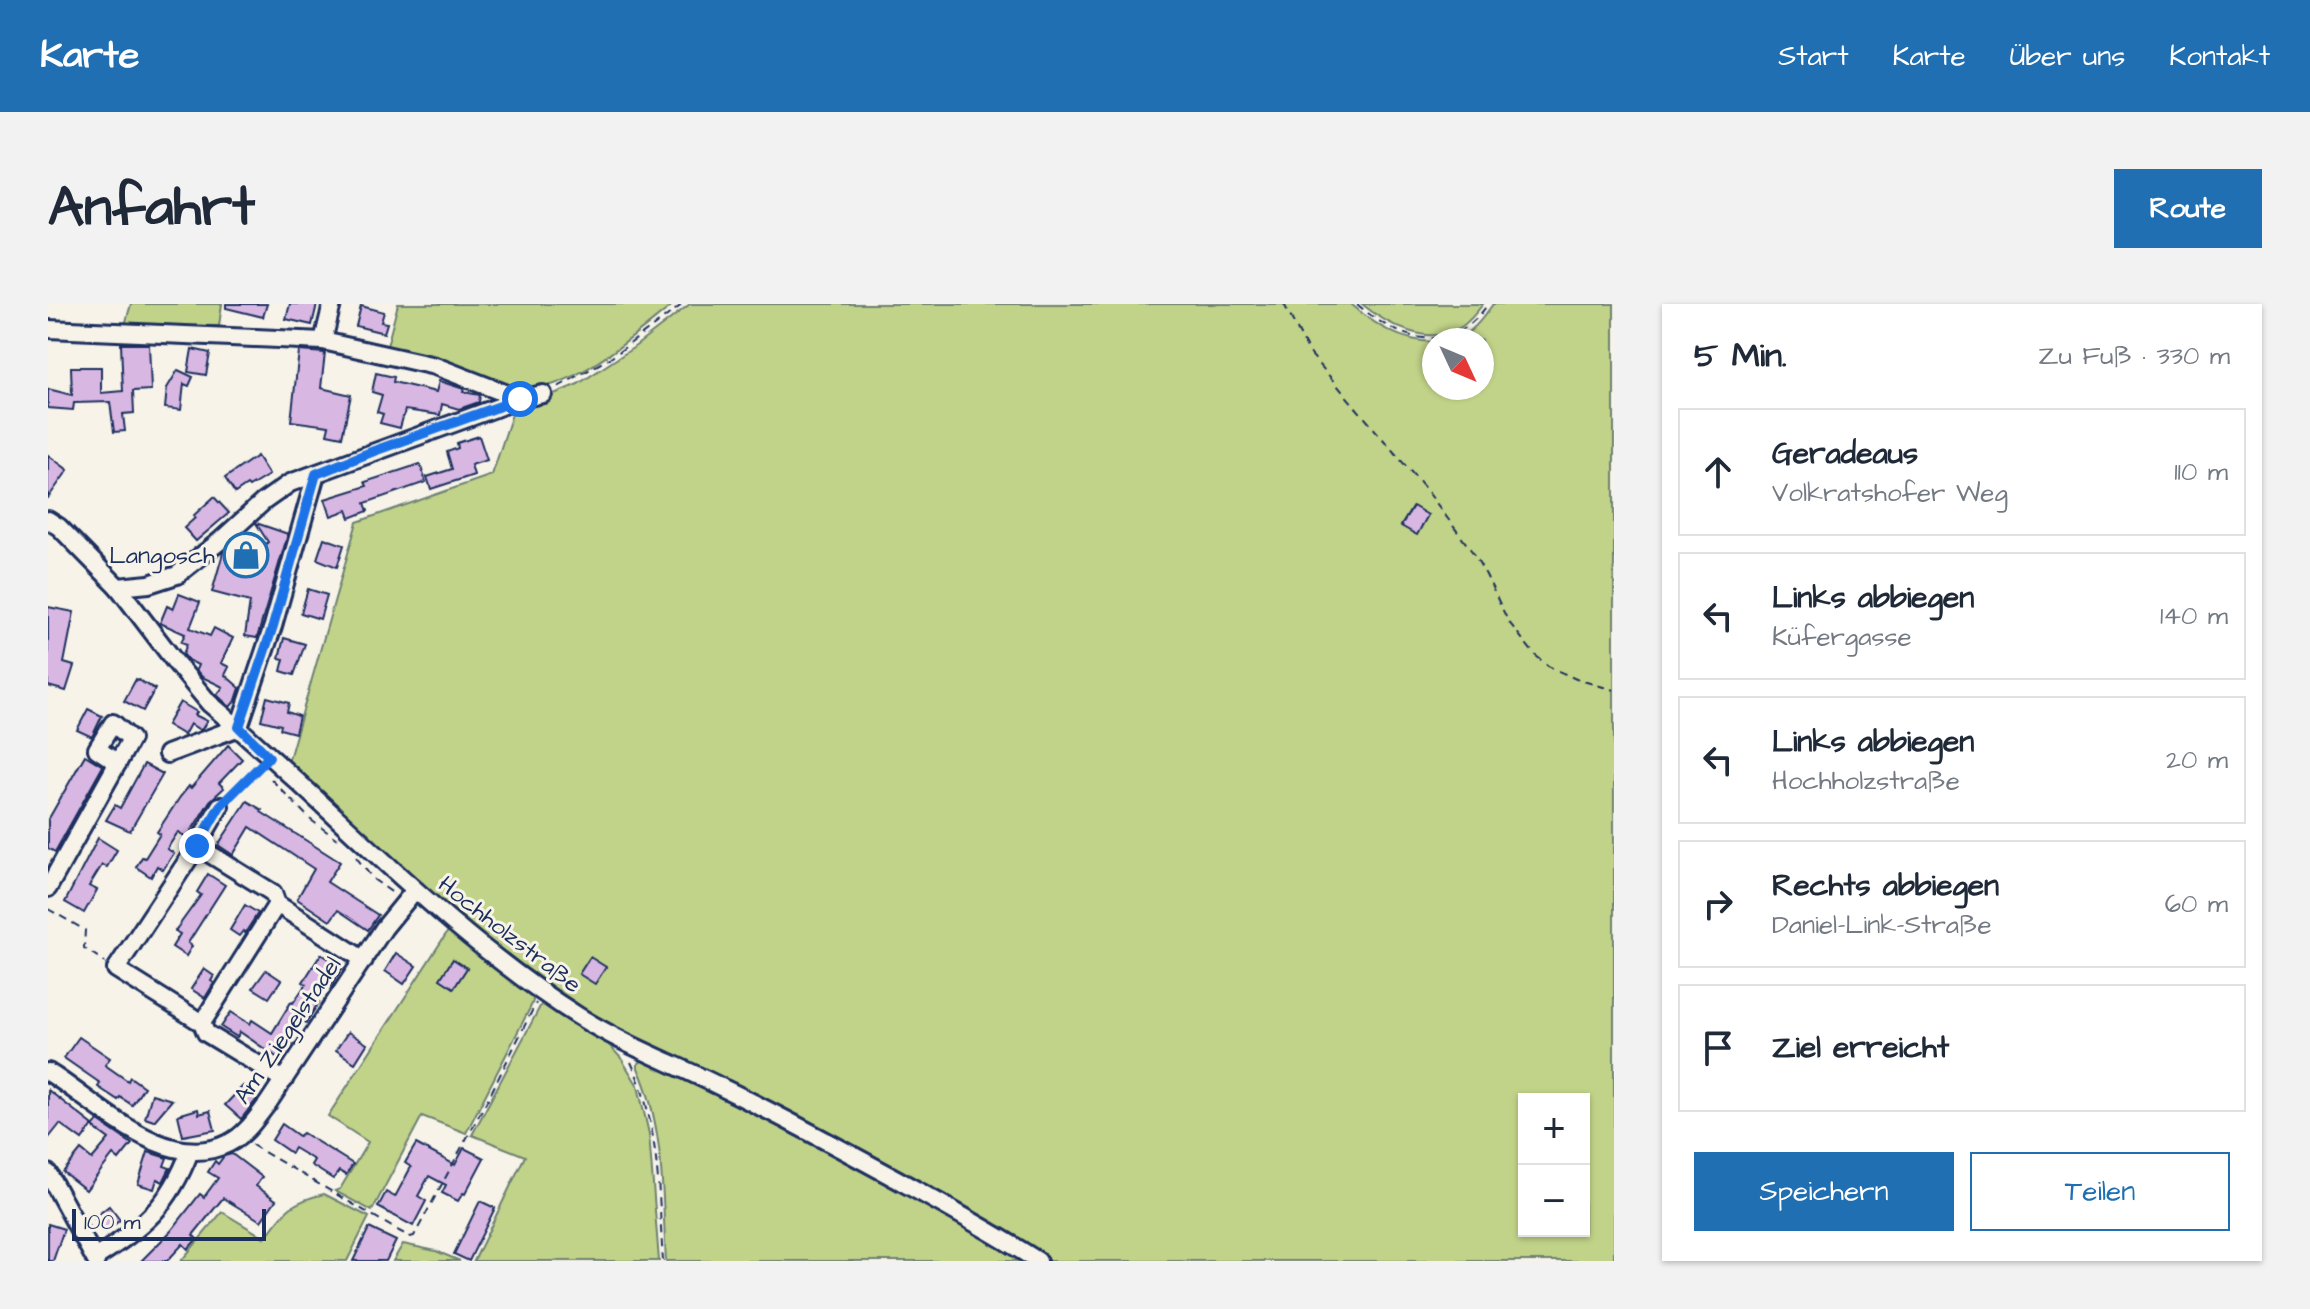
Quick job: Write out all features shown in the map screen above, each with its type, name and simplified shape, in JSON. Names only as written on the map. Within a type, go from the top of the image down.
[{"type":"street","points":[[323,341],[332,304]]},
{"type":"street","points":[[48,329],[323,341],[435,366],[520,399]]},
{"type":"street","points":[[118,587],[149,584],[177,575],[290,483],[520,399],[543,394]]},
{"type":"street","points":[[167,754],[239,727],[273,626],[316,474]]},
{"type":"street","name":"Hochholzstraße","points":[[48,520],[59,527],[118,587],[209,703],[239,727],[409,896],[577,1016],[624,1043],[792,1123],[952,1210],[1038,1261]]},
{"type":"street","points":[[48,888],[118,763]]},
{"type":"street","points":[[220,806],[116,969],[202,1023],[206,1033],[284,1080]]},
{"type":"street","points":[[197,846],[273,893],[277,904],[364,960]]},
{"type":"street","name":"Am Ziegelstadel","points":[[190,1151],[227,1144],[254,1122],[384,928],[409,896]]},
{"type":"street","points":[[202,1023],[277,904]]},
{"type":"street","points":[[48,1072],[130,1129],[190,1151],[169,1195],[149,1220],[95,1260],[48,1173]]},
{"type":"path","points":[[543,394],[596,368],[683,304]]},
{"type":"path","points":[[1284,304],[1308,351],[1428,492],[1474,554],[1508,621],[1535,655],[1548,666],[1576,679],[1614,690]]},
{"type":"path","points":[[1357,304],[1388,327],[1409,335],[1431,338],[1462,331],[1476,320],[1488,304]]},
{"type":"path","points":[[220,806],[269,757]]},
{"type":"path","points":[[267,775],[311,820],[341,842]]},
{"type":"path","points":[[350,850],[373,879],[409,896]]},
{"type":"path","points":[[48,909],[85,930],[84,948],[116,969]]},
{"type":"path","points":[[241,1135],[264,1154],[407,1236],[414,1236],[541,991]]},
{"type":"path","points":[[624,1043],[644,1091],[651,1119],[663,1261]]},
{"type":"green space","points":[[131,304],[222,304],[219,326],[125,325]]},
{"type":"green space","points":[[398,304],[674,304],[621,346],[580,373],[538,389],[517,390],[387,346]]},
{"type":"green space","points":[[690,304],[1351,304],[1389,331],[1422,341],[1422,400],[1494,400],[1494,328],[1473,328],[1493,304],[1614,304],[1614,1261],[1047,1261],[1014,1240],[638,1043],[554,993],[460,922],[286,762],[357,522],[492,475],[513,411],[578,384],[633,348]]},
{"type":"green space","points":[[1362,304],[1483,304],[1459,328],[1422,328],[1422,334],[1384,319]]},
{"type":"green space","points":[[450,928],[530,990],[533,1001],[466,1133],[422,1116],[372,1211],[335,1191],[340,1189],[368,1142],[328,1116]]},
{"type":"green space","points":[[543,1001],[609,1045],[638,1086],[649,1134],[659,1261],[474,1261],[525,1156],[472,1135]]},
{"type":"green space","points":[[644,1059],[806,1137],[1027,1261],[666,1261],[658,1139],[647,1091],[638,1068]]},
{"type":"green space","points":[[324,1194],[369,1217],[347,1261],[181,1261],[222,1212],[265,1238],[289,1209],[303,1200]]},
{"type":"green space","points":[[403,1244],[436,1251],[460,1261],[393,1261]]},
{"type":"building","points":[[226,304],[267,304],[263,317],[226,308]]},
{"type":"building","points":[[290,304],[317,304],[312,325],[286,319]]},
{"type":"building","points":[[361,306],[384,312],[381,322],[387,323],[384,333],[356,326]]},
{"type":"building","points":[[121,344],[149,344],[151,390],[133,391],[134,413],[123,414],[125,431],[114,432],[110,402],[74,403],[73,410],[48,408],[48,389],[72,395],[71,367],[101,367],[101,393],[123,391]]},
{"type":"building","points":[[192,349],[210,353],[206,375],[188,372]]},
{"type":"building","points":[[299,351],[325,353],[321,388],[351,395],[342,437],[327,434],[329,426],[291,421]]},
{"type":"building","points":[[178,370],[193,377],[189,386],[184,384],[181,410],[165,408],[167,388]]},
{"type":"building","points":[[376,373],[394,377],[393,382],[436,392],[439,381],[464,389],[463,392],[480,395],[479,402],[459,409],[442,404],[440,415],[405,410],[400,428],[380,423],[383,414],[377,412],[382,395],[372,392]]},
{"type":"building","points":[[479,436],[487,460],[471,465],[474,475],[431,489],[427,477],[452,469],[447,452],[458,448],[457,443]]},
{"type":"building","points":[[48,455],[68,470],[48,498]]},
{"type":"building","points":[[257,456],[269,475],[235,493],[225,478]]},
{"type":"building","points":[[420,464],[426,482],[365,503],[368,511],[350,518],[347,510],[331,516],[325,499]]},
{"type":"building","points":[[214,497],[229,513],[196,541],[184,528]]},
{"type":"building","points":[[1413,506],[1428,515],[1417,535],[1401,526]]},
{"type":"building","points":[[256,523],[288,534],[257,638],[245,636],[250,602],[212,592],[223,553],[233,544],[244,547],[249,535],[261,548],[268,542]]},
{"type":"building","points":[[324,538],[344,545],[337,567],[317,559]]},
{"type":"building","points":[[308,589],[327,595],[320,619],[301,613]]},
{"type":"building","points":[[179,594],[200,602],[190,628],[210,636],[214,628],[233,638],[221,663],[229,667],[225,675],[240,688],[230,707],[217,695],[223,687],[202,677],[196,670],[198,665],[183,654],[187,644],[181,642],[185,634],[160,623],[167,606],[173,609]]},
{"type":"building","points":[[48,607],[74,612],[64,663],[74,666],[66,691],[48,686]]},
{"type":"building","points":[[284,638],[305,644],[294,675],[281,671],[284,659],[279,658]]},
{"type":"building","points":[[136,679],[155,689],[143,711],[124,701]]},
{"type":"building","points":[[267,697],[289,703],[287,712],[299,716],[295,733],[280,729],[281,725],[261,720]]},
{"type":"building","points":[[180,702],[207,721],[202,729],[190,724],[184,735],[167,725]]},
{"type":"building","points":[[88,709],[102,716],[92,737],[77,730]]},
{"type":"building","points":[[228,745],[242,759],[219,783],[224,788],[210,801],[187,838],[178,832],[167,849],[174,853],[163,870],[157,866],[151,877],[136,867],[142,857],[145,858],[160,834],[157,832],[180,797]]},
{"type":"building","points":[[85,755],[103,766],[55,852],[48,848],[48,820]]},
{"type":"building","points":[[144,764],[163,774],[130,831],[106,820],[115,805],[120,808]]},
{"type":"building","points":[[247,801],[340,862],[327,882],[378,915],[368,930],[338,910],[330,921],[297,899],[314,869],[250,827],[233,855],[218,845]]},
{"type":"building","points":[[98,838],[117,850],[107,867],[102,865],[89,886],[97,890],[84,913],[65,902]]},
{"type":"building","points":[[208,874],[225,885],[188,943],[192,946],[186,956],[172,947],[180,934],[175,931],[201,895],[197,892]]},
{"type":"building","points":[[245,905],[258,913],[245,933],[243,931],[239,936],[230,930]]},
{"type":"building","points":[[396,953],[416,966],[404,984],[385,971]]},
{"type":"building","points":[[321,954],[343,967],[331,986],[324,981],[312,998],[319,1002],[306,1023],[300,1020],[287,1040],[292,1043],[281,1060],[240,1032],[237,1037],[221,1027],[231,1012],[250,1024],[252,1020],[272,1033],[306,984],[303,982]]},
{"type":"building","points":[[590,957],[606,967],[595,984],[579,974]]},
{"type":"building","points":[[453,959],[467,968],[454,988],[440,979]]},
{"type":"building","points":[[204,969],[214,976],[211,981],[214,983],[205,998],[191,989]]},
{"type":"building","points":[[266,970],[281,980],[269,998],[253,988]]},
{"type":"building","points":[[348,1032],[367,1044],[355,1063],[336,1050]]},
{"type":"building","points":[[79,1037],[110,1058],[105,1065],[128,1081],[130,1077],[144,1087],[132,1105],[98,1087],[100,1083],[64,1058]]},
{"type":"building","points":[[243,1086],[257,1099],[241,1119],[225,1105]]},
{"type":"building","points":[[48,1090],[93,1125],[82,1140],[60,1124],[48,1139]]},
{"type":"building","points":[[152,1094],[172,1100],[154,1121],[145,1118]]},
{"type":"building","points":[[198,1109],[199,1114],[210,1111],[215,1130],[183,1136],[178,1115]]},
{"type":"building","points":[[98,1121],[132,1144],[119,1160],[113,1155],[86,1190],[63,1172],[81,1150],[92,1159],[109,1139],[93,1127]]},
{"type":"building","points":[[282,1124],[299,1136],[303,1133],[353,1164],[346,1175],[339,1171],[333,1179],[311,1165],[314,1160],[294,1148],[291,1153],[272,1140]]},
{"type":"building","points":[[416,1144],[455,1165],[464,1148],[484,1158],[458,1201],[442,1193],[446,1185],[429,1176],[418,1196],[426,1201],[413,1226],[378,1207],[386,1192],[395,1197],[411,1167],[405,1163]]},
{"type":"building","points":[[148,1152],[167,1158],[164,1166],[170,1168],[163,1182],[157,1179],[154,1189],[138,1184]]},
{"type":"building","points":[[232,1154],[262,1177],[256,1186],[276,1200],[261,1221],[223,1198],[193,1235],[197,1239],[188,1249],[183,1244],[167,1261],[141,1261],[171,1231],[200,1194],[204,1197],[218,1178],[208,1172],[215,1161],[218,1164],[224,1156]]},
{"type":"building","points":[[480,1201],[495,1208],[469,1261],[454,1254]]},
{"type":"building","points":[[109,1206],[120,1220],[105,1232],[94,1218]]},
{"type":"building","points":[[48,1224],[64,1229],[53,1261],[48,1261]]},
{"type":"building","points":[[369,1228],[396,1241],[386,1261],[353,1261]]},
{"type":"place","name":"Langosch","points":[[246,555]]},
{"type":"route","points":[[197,846],[220,806],[269,757],[239,727],[273,626],[316,474],[520,399]]}]
